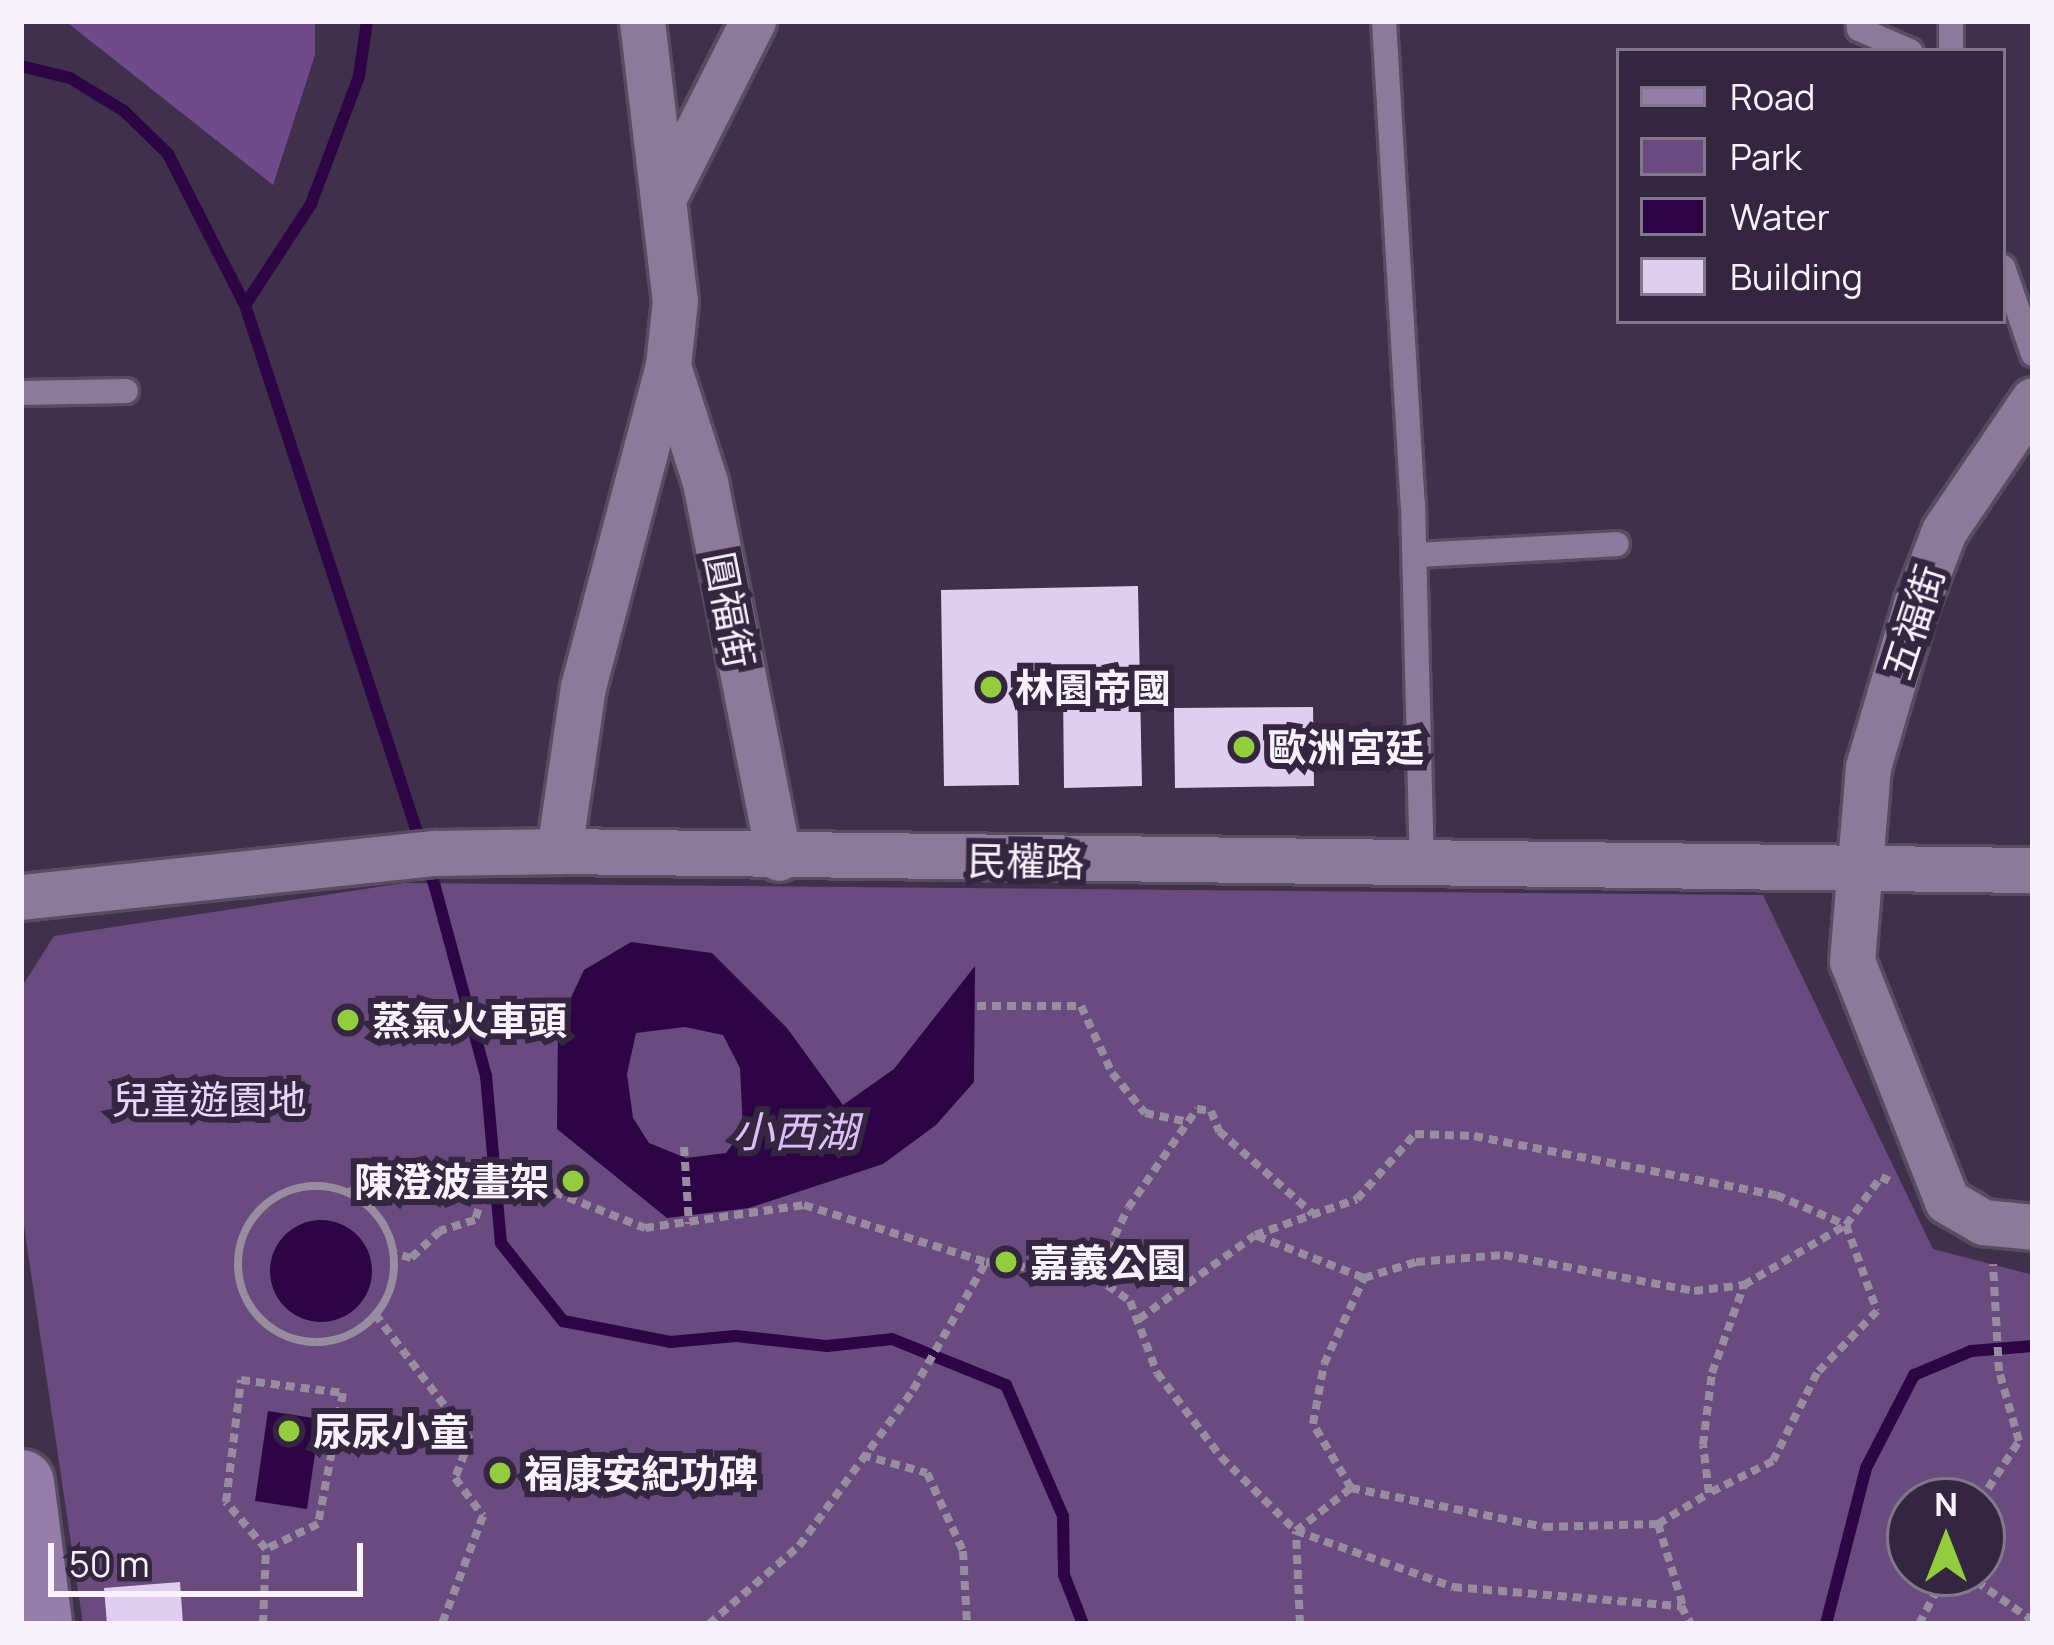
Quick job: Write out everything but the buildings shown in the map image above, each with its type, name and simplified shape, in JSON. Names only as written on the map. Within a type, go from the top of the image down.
[{"type":"street","name":"圓福街","points":[[559,850],[584,687],[668,365],[675,300],[667,191],[642,21]]},
{"type":"street","points":[[667,191],[753,21]]},
{"type":"street","name":"圓福街","points":[[668,365],[705,482],[779,858]]},
{"type":"street","name":"五福街","points":[[2033,400],[1944,531],[1923,586],[1868,767],[1856,868],[1852,961],[1930,1168],[1947,1201],[1982,1222],[2033,1227]]},
{"type":"street","name":"民權路","points":[[21,897],[435,853],[559,850],[779,858],[1422,867],[2033,870]]},
{"type":"street","points":[[21,1483],[39,1624]]},
{"type":"lane","points":[[1384,21],[1414,555],[1422,867]]},
{"type":"lane","points":[[1858,21],[1859,29],[1903,48]]},
{"type":"lane","points":[[2006,276],[2033,354]]},
{"type":"lane","points":[[21,393],[126,391]]},
{"type":"lane","points":[[1414,555],[1617,544]]},
{"type":"path","points":[[977,1006],[1081,1006],[1112,1073],[1145,1113],[1190,1122]]},
{"type":"path","points":[[1095,1277],[1128,1208],[1197,1108],[1211,1111],[1219,1131],[1313,1214]]},
{"type":"path","points":[[1138,1319],[1255,1235],[1357,1199],[1415,1134],[1474,1136],[1776,1195],[1846,1225],[1877,1310],[1817,1373],[1773,1461],[1658,1524],[1544,1526],[1351,1488],[1313,1424],[1324,1364],[1364,1278]]},
{"type":"path","points":[[684,1147],[688,1224]]},
{"type":"path","points":[[350,1192],[371,1207],[394,1252],[393,1278],[375,1314],[345,1336],[294,1339],[261,1318],[241,1286],[242,1236],[265,1205],[298,1187],[350,1192],[390,1174],[472,1172],[483,1195],[475,1220],[440,1231],[411,1258],[394,1252]]},
{"type":"path","points":[[1255,1235],[1364,1278],[1416,1262],[1504,1255],[1694,1291],[1744,1285],[1846,1225],[1881,1177],[1902,1186]]},
{"type":"path","points":[[483,1195],[554,1192],[645,1228],[804,1205],[986,1262],[1095,1277],[1130,1301],[1156,1373],[1221,1456],[1296,1531],[1453,1587],[1681,1606],[1689,1620]]},
{"type":"path","points":[[709,1624],[799,1546],[913,1390],[986,1262]]},
{"type":"path","points":[[1709,1493],[1703,1445],[1712,1373],[1744,1285]]},
{"type":"path","points":[[375,1314],[470,1439],[454,1478],[483,1516],[442,1624]]},
{"type":"path","points":[[1995,1321],[1999,1371],[2019,1441],[1996,1477]]},
{"type":"path","points":[[263,1624],[266,1549],[226,1502],[241,1380],[343,1393],[318,1524],[266,1549]]},
{"type":"path","points":[[862,1455],[927,1473],[963,1551],[967,1624]]},
{"type":"path","points":[[1296,1531],[1351,1488]]},
{"type":"path","points":[[1658,1524],[1689,1620]]},
{"type":"path","points":[[1296,1531],[1300,1624]]},
{"type":"path","points":[[1919,1624],[1933,1597]]},
{"type":"path","points":[[1998,1597],[2033,1622]]},
{"type":"green space","name":"嘉義公園","points":[[404,883],[1763,895],[1933,1249],[2033,1275],[2033,1624],[83,1624],[21,1206],[21,988],[54,936]]},
{"type":"shaded area","points":[[46,21],[315,21],[315,55],[273,185],[69,24]]},
{"type":"water","name":"小西湖","points":[[631,942],[712,953],[787,1028],[843,1105],[894,1069],[975,966],[974,1082],[936,1125],[883,1164],[749,1208],[667,1218],[557,1129],[558,1025],[584,970]],"holes":[[[685,1027],[723,1035],[740,1068],[743,1130],[726,1153],[686,1158],[649,1143],[633,1118],[627,1074],[636,1033]]]},
{"type":"water","points":[[321,1220],[350,1228],[364,1242],[372,1271],[364,1300],[350,1314],[321,1322],[292,1314],[278,1300],[270,1271],[278,1242],[292,1228]]},
{"type":"water","points":[[268,1411],[320,1419],[307,1509],[255,1501]]},
{"type":"waterway","points":[[245,305],[311,204],[359,76],[367,21]]},
{"type":"waterway","points":[[21,66],[70,78],[124,111],[168,154],[245,305],[435,887],[486,1076],[501,1243],[563,1321],[670,1342],[736,1336],[827,1346],[892,1339],[1006,1385],[1063,1516],[1064,1575],[1083,1624]]},
{"type":"waterway","points":[[1826,1624],[1866,1468],[1914,1375],[1971,1351],[2033,1346]]},
{"type":"place","name":"林園帝國","points":[[991,687]]},
{"type":"place","name":"歐洲宮廷","points":[[1244,747]]},
{"type":"place","name":"蒸氣火車頭","points":[[348,1020]]},
{"type":"place","name":"陳澄波畫架","points":[[573,1181]]},
{"type":"place","name":"嘉義公園","points":[[1006,1262]]},
{"type":"place","name":"尿尿小童","points":[[289,1431]]},
{"type":"place","name":"福康安紀功碑","points":[[500,1473]]},
{"type":"park label","name":"兒童遊園地","points":[[209,1099]]}]
